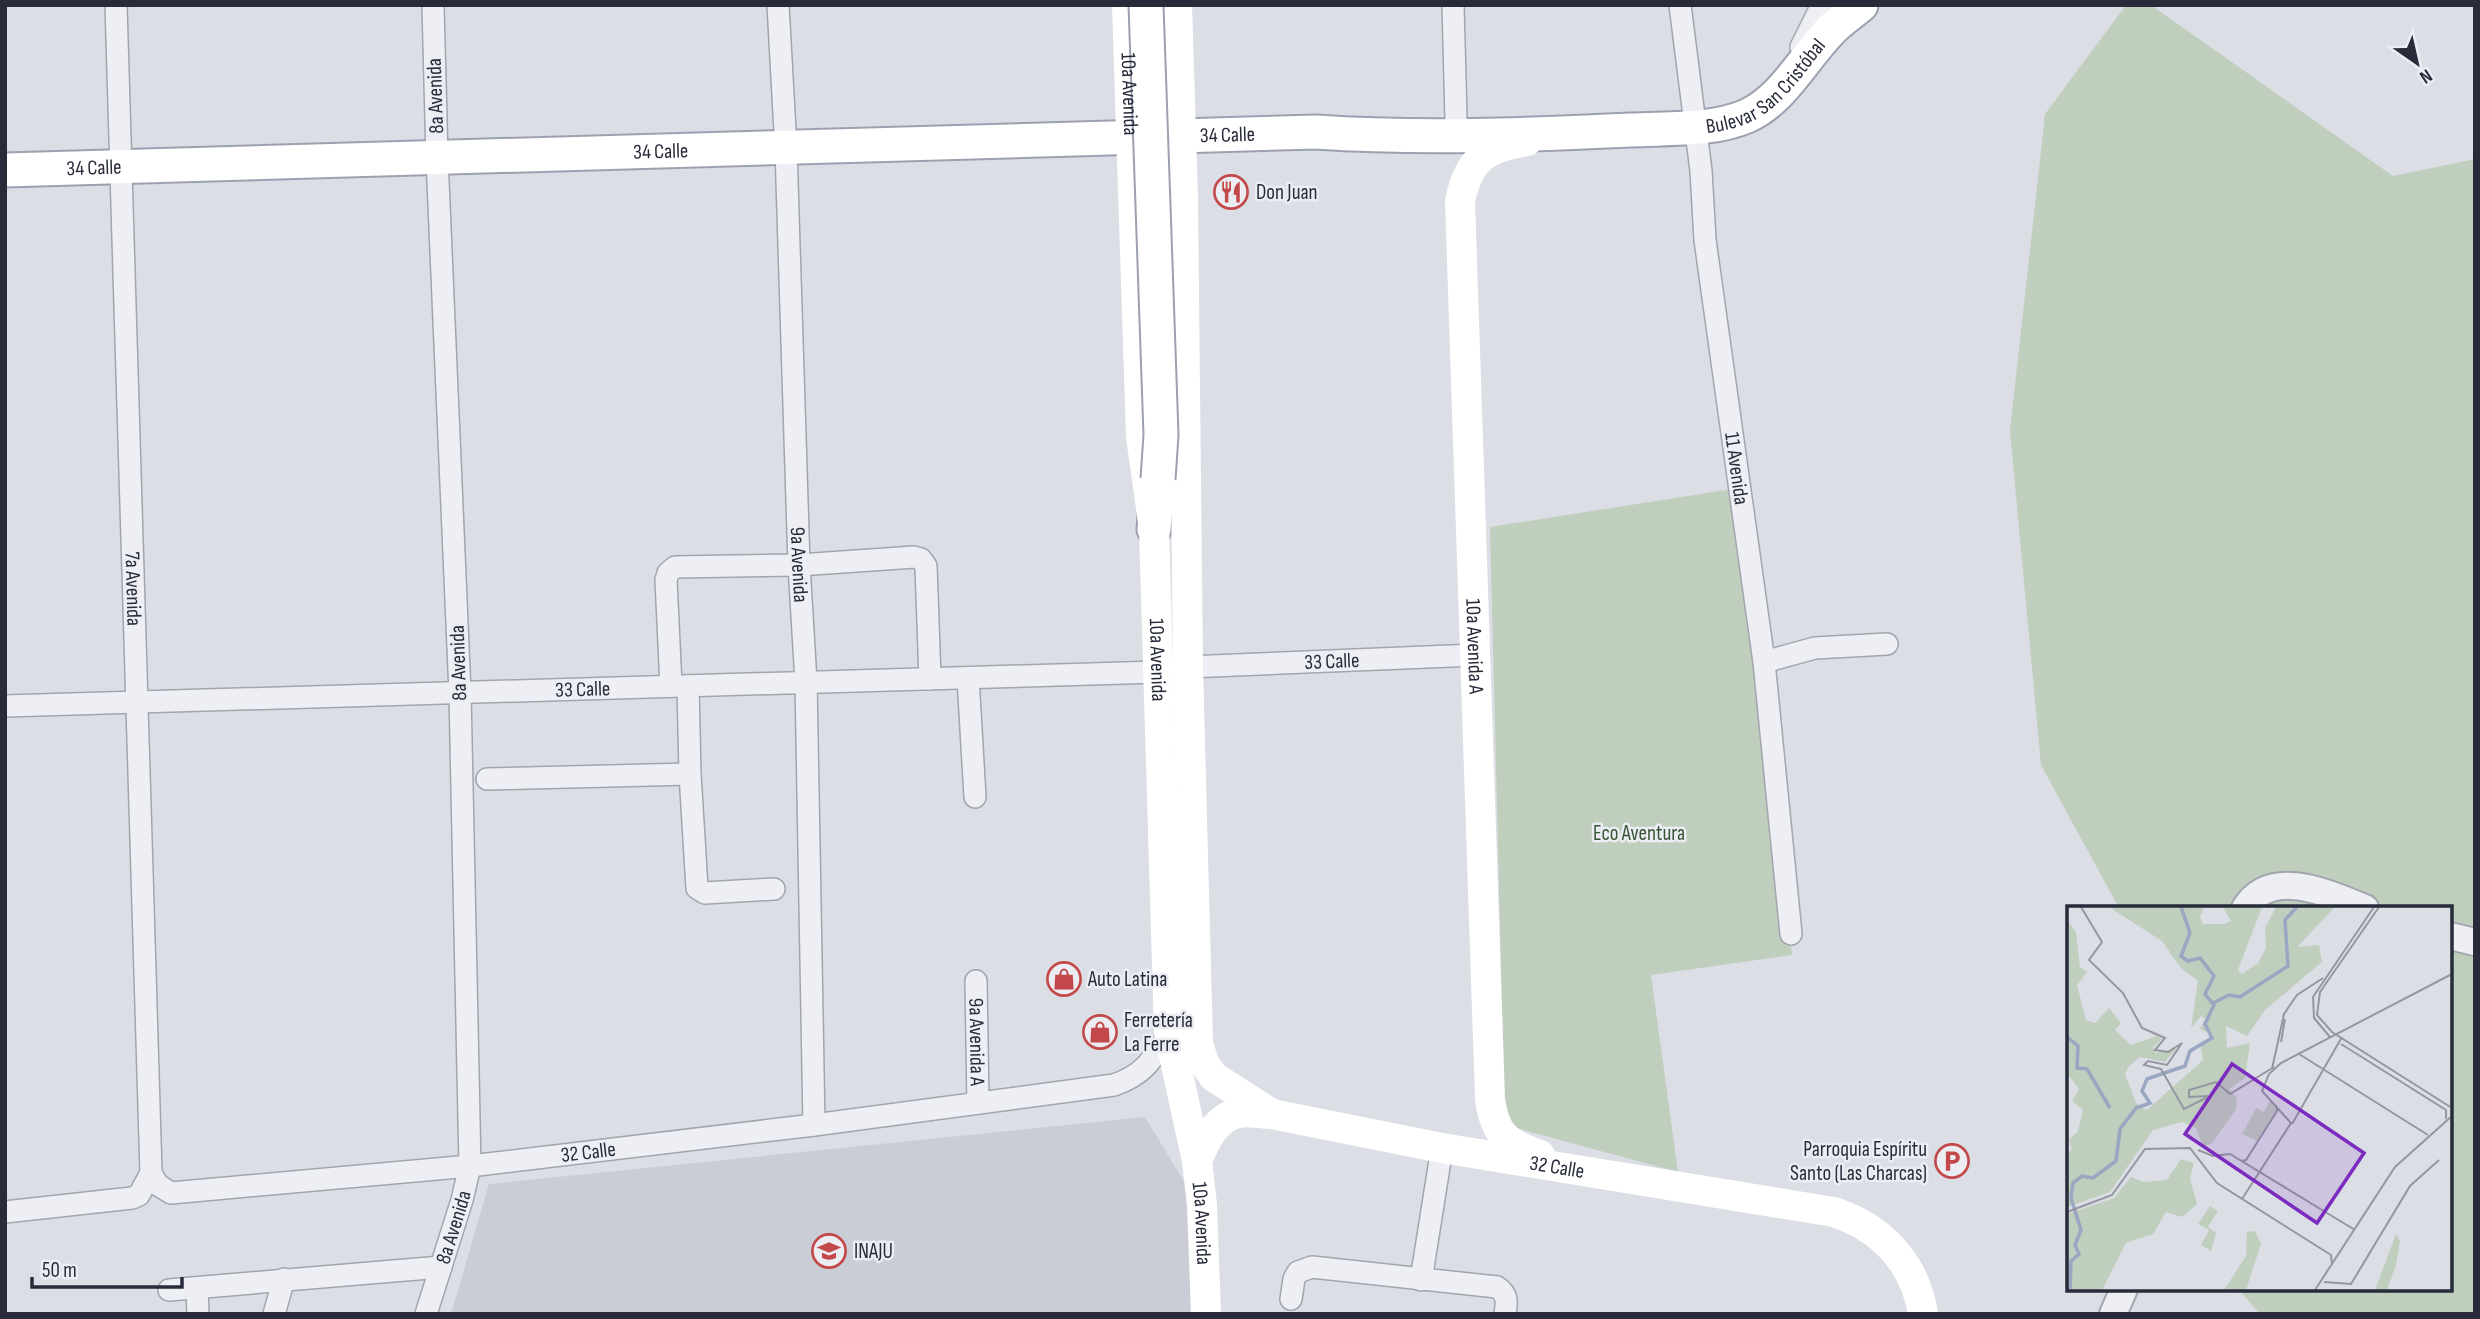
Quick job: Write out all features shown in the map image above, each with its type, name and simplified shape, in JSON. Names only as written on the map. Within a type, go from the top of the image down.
[{"type":"main road","name":"10a Avenida","points":[[1127,5],[1141,437],[1154,529],[1169,1033],[1196,1161],[1202,1205],[1206,1314]]},
{"type":"main road","points":[[1146,5],[1161,435],[1154,529]]},
{"type":"main road","name":"10a Avenida","points":[[1177,5],[1183,198],[1188,667],[1198,1043],[1204,1063],[1214,1077]]},
{"type":"main road","name":"Bulevar San Cristóbal","points":[[1694,127],[1720,124],[1748,115],[1773,98],[1832,29],[1861,5]]},
{"type":"main road","name":"34 Calle","points":[[1316,132],[1372,123],[1457,119],[1567,119],[1642,129]]},
{"type":"main road","name":"34 Calle","points":[[5,170],[1316,132],[1373,136],[1566,133],[1694,127]]},
{"type":"main road","name":"10a Avenida A","points":[[1566,133],[1490,149],[1473,163],[1460,201],[1492,1117],[1508,1141],[1586,1172]]},
{"type":"main road","points":[[1132,201],[1136,189],[1144,179],[1156,175],[1168,178],[1178,186],[1183,198]]},
{"type":"main road","points":[[1158,672],[1167,675],[1170,680],[1190,760]]},
{"type":"main road","name":"32 Calle","points":[[1214,1077],[1272,1114],[1442,1148],[1834,1212],[1857,1220],[1876,1233],[1897,1254],[1912,1273],[1923,1314]]},
{"type":"main road","points":[[1196,1161],[1214,1127],[1224,1119],[1238,1113],[1272,1114]]},
{"type":"street","name":"7a Avenida","points":[[116,5],[151,1173]]},
{"type":"street","name":"8a Avenida","points":[[426,1314],[463,1200],[470,1166],[460,693],[432,5]]},
{"type":"street","name":"9a Avenida","points":[[778,5],[786,149],[799,565],[806,682],[814,1125]]},
{"type":"street","points":[[1453,5],[1457,119]]},
{"type":"street","name":"11 Avenida","points":[[1680,5],[1701,172],[1705,240],[1764,662],[1791,934]]},
{"type":"street","points":[[1773,98],[1822,5]]},
{"type":"street","points":[[774,889],[705,893],[697,888],[690,774],[666,580],[668,573],[675,567],[799,565],[914,557],[921,559],[926,566],[930,679]]},
{"type":"street","points":[[1764,662],[1815,648],[1887,644]]},
{"type":"street","name":"33 Calle","points":[[1188,667],[1475,655]]},
{"type":"street","name":"33 Calle","points":[[5,706],[1158,672]]},
{"type":"street","points":[[968,678],[975,797]]},
{"type":"street","points":[[487,779],[690,774]]},
{"type":"street","points":[[2247,906],[2264,890],[2291,886],[2325,893],[2360,906]]},
{"type":"street","points":[[2452,936],[2475,942]]},
{"type":"street","name":"9a Avenida A","points":[[976,981],[978,1103]]},
{"type":"street","name":"32 Calle","points":[[151,1173],[158,1185],[171,1193],[470,1166],[814,1125],[1114,1085],[1128,1080],[1151,1062],[1169,1033]]},
{"type":"street","points":[[1421,1280],[1442,1148]]},
{"type":"street","points":[[5,1212],[132,1198],[139,1195],[151,1173]]},
{"type":"street","points":[[169,1290],[441,1267]]},
{"type":"street","points":[[1292,1299],[1294,1279],[1298,1272],[1305,1268],[1497,1287],[1506,1296],[1505,1314]]},
{"type":"street","points":[[274,1314],[284,1279]]},
{"type":"street","points":[[197,1288],[198,1314]]},
{"type":"street","points":[[2113,1314],[2123,1291]]},
{"type":"shaded area","name":"INAJU","points":[[1145,1117],[1188,1188],[1191,1314],[451,1314],[489,1184]]},
{"type":"green space","points":[[2126,5],[2151,5],[2393,176],[2475,159],[2475,1314],[2260,1314],[2240,1291],[2452,1291],[2452,906],[2118,906],[2041,765],[2010,431],[2045,114]]},
{"type":"green space","name":"Eco Aventura","points":[[1739,488],[1792,955],[1651,975],[1678,1172],[1505,1125],[1490,527]]},
{"type":"place","name":"Don Juan","points":[[1231,192]]},
{"type":"place","name":"Auto Latina","points":[[1064,979]]},
{"type":"place","name":"Ferretería La Ferre","points":[[1100,1032]]},
{"type":"place","name":"Parroquia Espíritu Santo (Las Charcas)","points":[[1952,1161]]},
{"type":"place","name":"INAJU","points":[[829,1251]]}]
